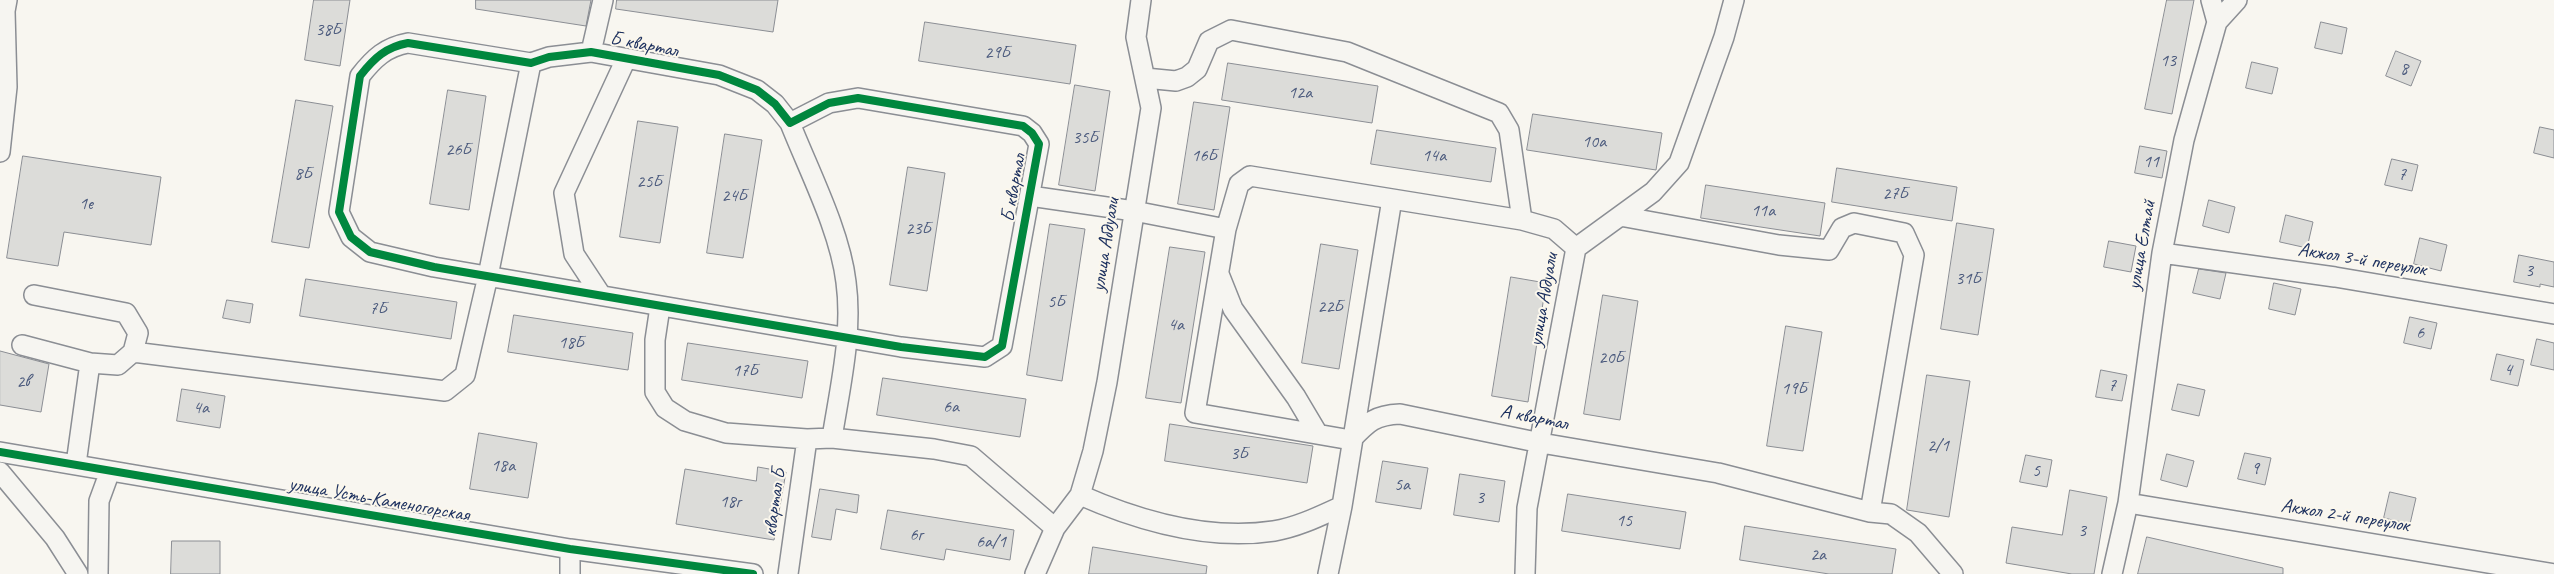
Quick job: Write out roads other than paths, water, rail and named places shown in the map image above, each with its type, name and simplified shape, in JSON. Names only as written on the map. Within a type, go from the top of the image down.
[{"type":"street","points":[[0,152],[7,0]]},
{"type":"street","name":"Б квартал","points":[[592,52],[603,0]]},
{"type":"street","name":"улица Абдуали","points":[[1080,496],[1093,452],[1107,382],[1151,108],[1136,37],[1141,0]]},
{"type":"street","name":"улица Абдуали","points":[[1525,574],[1528,508],[1576,248],[1653,192],[1679,163],[1724,36],[1734,0]]},
{"type":"street","points":[[2211,0],[2217,22]]},
{"type":"street","points":[[2217,22],[2237,0]]},
{"type":"street","name":"улица Елтай","points":[[2112,574],[2128,503],[2162,253],[2184,140],[2217,22]]},
{"type":"street","points":[[1145,78],[1176,81],[1187,77],[1197,69],[1209,41],[1231,30],[1347,52],[1499,113],[1509,130],[1522,220]]},
{"type":"street","name":"Б квартал","points":[[790,123],[829,103],[858,98],[1023,126],[1032,133],[1038,144],[1002,346],[985,357],[901,346],[847,336],[660,307],[601,295],[434,267],[370,252],[351,238],[339,212],[360,76],[372,61],[386,50],[408,43],[531,63],[549,57],[592,52],[719,75],[740,81],[763,95],[790,123],[832,227],[846,281],[847,336],[832,438]]},
{"type":"street","points":[[601,295],[574,254],[564,193],[626,59]]},
{"type":"street","points":[[133,352],[444,391],[465,375],[488,276],[531,63]]},
{"type":"street","points":[[1352,440],[1195,413],[1226,229],[1235,192],[1239,184],[1250,176],[1522,220],[1554,229],[1576,248]]},
{"type":"street","points":[[1030,196],[1134,211],[1226,229]]},
{"type":"street","points":[[1328,574],[1342,506],[1392,199]]},
{"type":"street","points":[[1620,216],[1780,245],[1829,250],[1842,228],[1854,223],[1904,233],[1914,254],[1870,512]]},
{"type":"street","name":"Акжол 3-й переулок","points":[[2162,253],[2335,277],[2554,314]]},
{"type":"street","points":[[1219,273],[1233,309],[1296,397],[1318,434]]},
{"type":"street","points":[[22,346],[90,363],[118,365],[133,352],[138,333],[126,313],[34,295]]},
{"type":"street","points":[[660,307],[655,340],[655,392],[665,408],[685,422],[726,433],[807,439],[832,438],[934,449],[971,456],[1055,528]]},
{"type":"street","points":[[76,464],[90,363]]},
{"type":"street","name":"А квартал","points":[[1352,440],[1372,420],[1384,415],[1400,414],[1541,443],[1718,474],[1870,512],[1890,514],[1918,533],[1953,574]]},
{"type":"street","name":"квартал Б","points":[[788,574],[807,439]]},
{"type":"street","name":"улица Усть-Каменогорская","points":[[0,452],[570,549],[753,574]]},
{"type":"street","points":[[98,574],[99,501],[110,471]]},
{"type":"street","points":[[0,472],[55,538],[78,574]]},
{"type":"street","points":[[1035,574],[1055,528],[1080,496],[1120,512],[1162,523],[1235,533],[1274,530],[1308,521],[1342,506]]},
{"type":"street","name":"Акжол 2-й переулок","points":[[2128,503],[2554,574]]},
{"type":"street","points":[[570,549],[570,574]]}]
